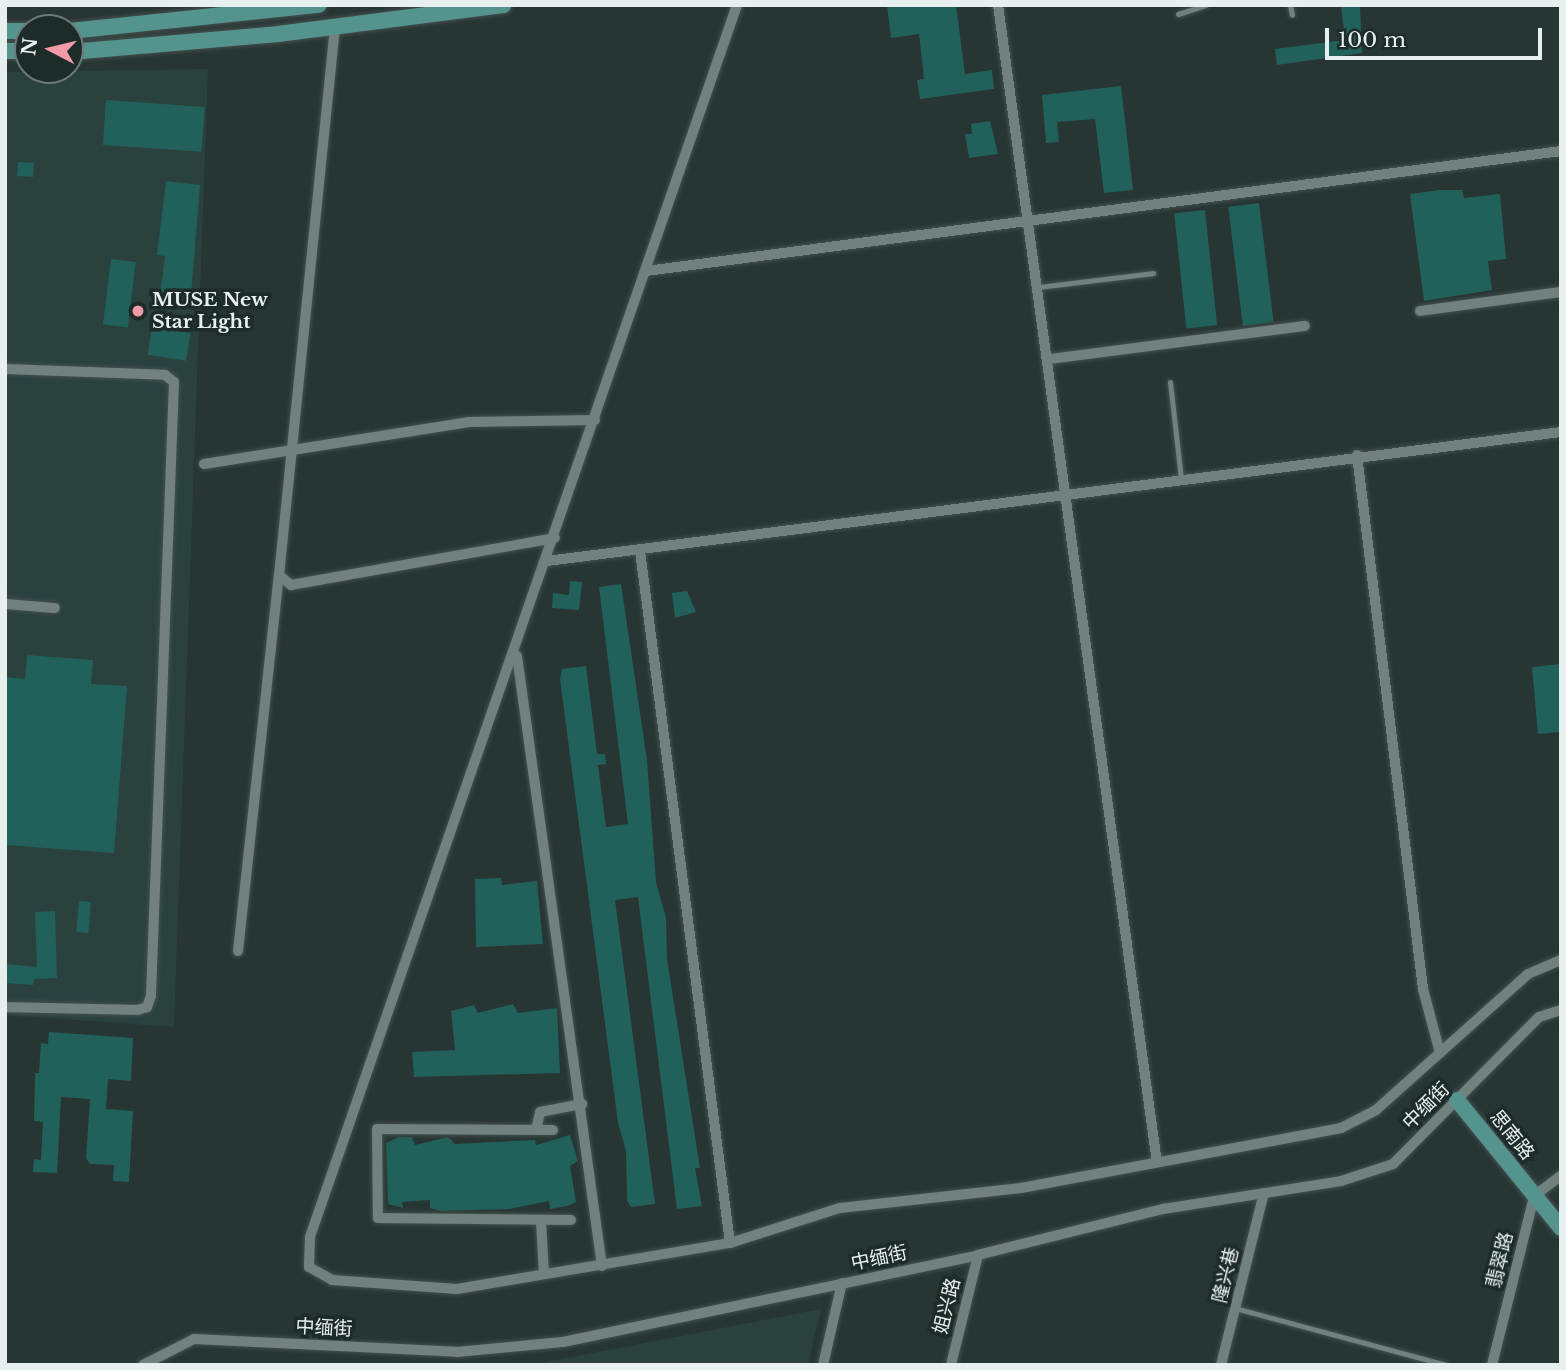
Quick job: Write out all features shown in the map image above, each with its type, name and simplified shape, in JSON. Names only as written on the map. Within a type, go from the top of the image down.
[{"type":"street","points":[[84,30],[319,5]]},
{"type":"street","points":[[84,51],[335,27],[503,5]]},
{"type":"street","points":[[737,5],[517,652],[307,1252],[309,1267],[332,1280],[457,1289],[730,1243],[840,1208],[1021,1188],[1340,1128],[1376,1110],[1528,974],[1561,960]]},
{"type":"street","points":[[998,5],[1050,359],[1157,1162]]},
{"type":"street","points":[[237,951],[279,575],[289,449],[335,27]]},
{"type":"street","points":[[646,271],[1029,218],[1561,151]]},
{"type":"street","points":[[1420,311],[1561,292]]},
{"type":"street","points":[[1050,359],[1305,326]]},
{"type":"street","points":[[5,369],[165,374],[174,382],[174,395],[151,996],[146,1007],[137,1010],[5,1007]]},
{"type":"street","points":[[204,464],[468,422],[595,420]]},
{"type":"street","points":[[547,561],[640,551],[1357,455],[1561,432]]},
{"type":"street","points":[[1357,455],[1423,989],[1440,1053]]},
{"type":"street","points":[[279,575],[291,585],[555,538]]},
{"type":"street","points":[[640,551],[730,1243]]},
{"type":"street","points":[[5,604],[55,608]]},
{"type":"street","points":[[517,652],[582,1104],[602,1266]]},
{"type":"street","name":"中缅街","points":[[145,1364],[194,1339],[457,1352],[563,1342],[978,1255],[1163,1209],[1341,1181],[1393,1164],[1539,1017],[1561,1010]]},
{"type":"street","name":"思南路","points":[[1457,1100],[1561,1228]]},
{"type":"street","points":[[536,1130],[540,1112],[582,1104]]},
{"type":"street","points":[[553,1130],[377,1129],[379,1218],[571,1220]]},
{"type":"street","points":[[1534,1196],[1561,1176]]},
{"type":"street","name":"隆兴巷","points":[[1221,1365],[1264,1193]]},
{"type":"street","name":"翡翠路","points":[[1492,1365],[1534,1196]]},
{"type":"street","points":[[541,1221],[544,1274]]},
{"type":"street","name":"姐兴路","points":[[951,1365],[978,1255]]},
{"type":"street","points":[[824,1365],[842,1283]]},
{"type":"street","points":[[454,1365],[457,1352]]},
{"type":"lane","points":[[1178,14],[1206,5]]},
{"type":"lane","points":[[1290,5],[1292,15]]},
{"type":"lane","points":[[1039,287],[1153,272]]},
{"type":"lane","points":[[1170,382],[1181,478]]},
{"type":"lane","points":[[1235,1308],[1446,1365]]},
{"type":"shaded area","points":[[208,69],[174,1027],[5,1015],[5,72],[14,72],[14,84],[84,84],[84,71]]},
{"type":"shaded area","points":[[821,1309],[808,1365],[530,1365]]},
{"type":"building","points":[[887,5],[956,5],[965,74],[992,70],[994,89],[920,99],[917,80],[924,79],[919,34],[891,38]]},
{"type":"building","points":[[1341,5],[1360,5],[1362,53],[1277,65],[1275,49],[1345,40]]},
{"type":"building","points":[[1121,86],[1133,190],[1104,193],[1095,119],[1057,122],[1059,142],[1046,143],[1042,95]]},
{"type":"building","points":[[106,100],[205,107],[202,152],[103,145]]},
{"type":"building","points":[[990,121],[998,154],[969,158],[965,134],[972,134],[971,124]]},
{"type":"building","points":[[18,162],[34,163],[33,177],[17,176]]},
{"type":"building","points":[[166,181],[200,185],[190,307],[159,303],[165,256],[157,255]]},
{"type":"building","points":[[1462,190],[1464,198],[1500,194],[1506,259],[1488,261],[1492,290],[1424,301],[1410,194]]},
{"type":"building","points":[[1259,203],[1274,322],[1243,326],[1228,207]]},
{"type":"building","points":[[1205,210],[1217,325],[1186,329],[1174,213]]},
{"type":"building","points":[[111,259],[136,262],[128,328],[103,325]]},
{"type":"building","points":[[152,327],[191,333],[186,361],[148,355]]},
{"type":"building","points":[[570,581],[582,582],[579,610],[552,608],[553,593],[569,595]]},
{"type":"building","points":[[621,584],[647,760],[656,882],[666,918],[667,959],[700,1168],[695,1168],[702,1206],[677,1209],[638,897],[615,900],[655,1204],[631,1207],[627,1201],[626,1151],[618,1123],[560,679],[562,669],[586,666],[597,754],[605,754],[606,764],[598,765],[606,827],[628,824],[599,587]]},
{"type":"building","points":[[687,591],[696,612],[675,618],[672,593]]},
{"type":"building","points":[[27,655],[93,660],[91,684],[127,686],[114,853],[5,845],[5,677],[25,679]]},
{"type":"building","points":[[1561,664],[1561,732],[1538,734],[1532,667]]},
{"type":"building","points":[[501,878],[502,885],[537,881],[543,944],[476,947],[475,879]]},
{"type":"building","points":[[79,901],[91,902],[88,933],[76,932]]},
{"type":"building","points":[[55,911],[57,978],[34,979],[33,985],[5,983],[5,964],[37,967],[35,912]]},
{"type":"building","points":[[513,1004],[518,1013],[557,1008],[560,1073],[414,1077],[412,1052],[455,1050],[451,1011],[474,1005],[478,1013]]},
{"type":"building","points":[[49,1032],[133,1038],[131,1081],[108,1079],[106,1109],[133,1111],[129,1182],[113,1181],[114,1165],[90,1164],[86,1158],[90,1099],[61,1097],[57,1173],[33,1172],[34,1159],[41,1160],[43,1122],[34,1121],[35,1073],[39,1073],[41,1043],[48,1044]]},
{"type":"building","points":[[570,1135],[578,1161],[570,1166],[576,1202],[567,1206],[550,1209],[549,1201],[509,1209],[440,1211],[430,1208],[430,1200],[402,1202],[403,1208],[388,1204],[386,1143],[399,1137],[412,1137],[415,1145],[448,1137],[455,1144],[535,1140],[536,1145]]},
{"type":"place","name":"MUSE New Star Light","points":[[138,311]]}]
